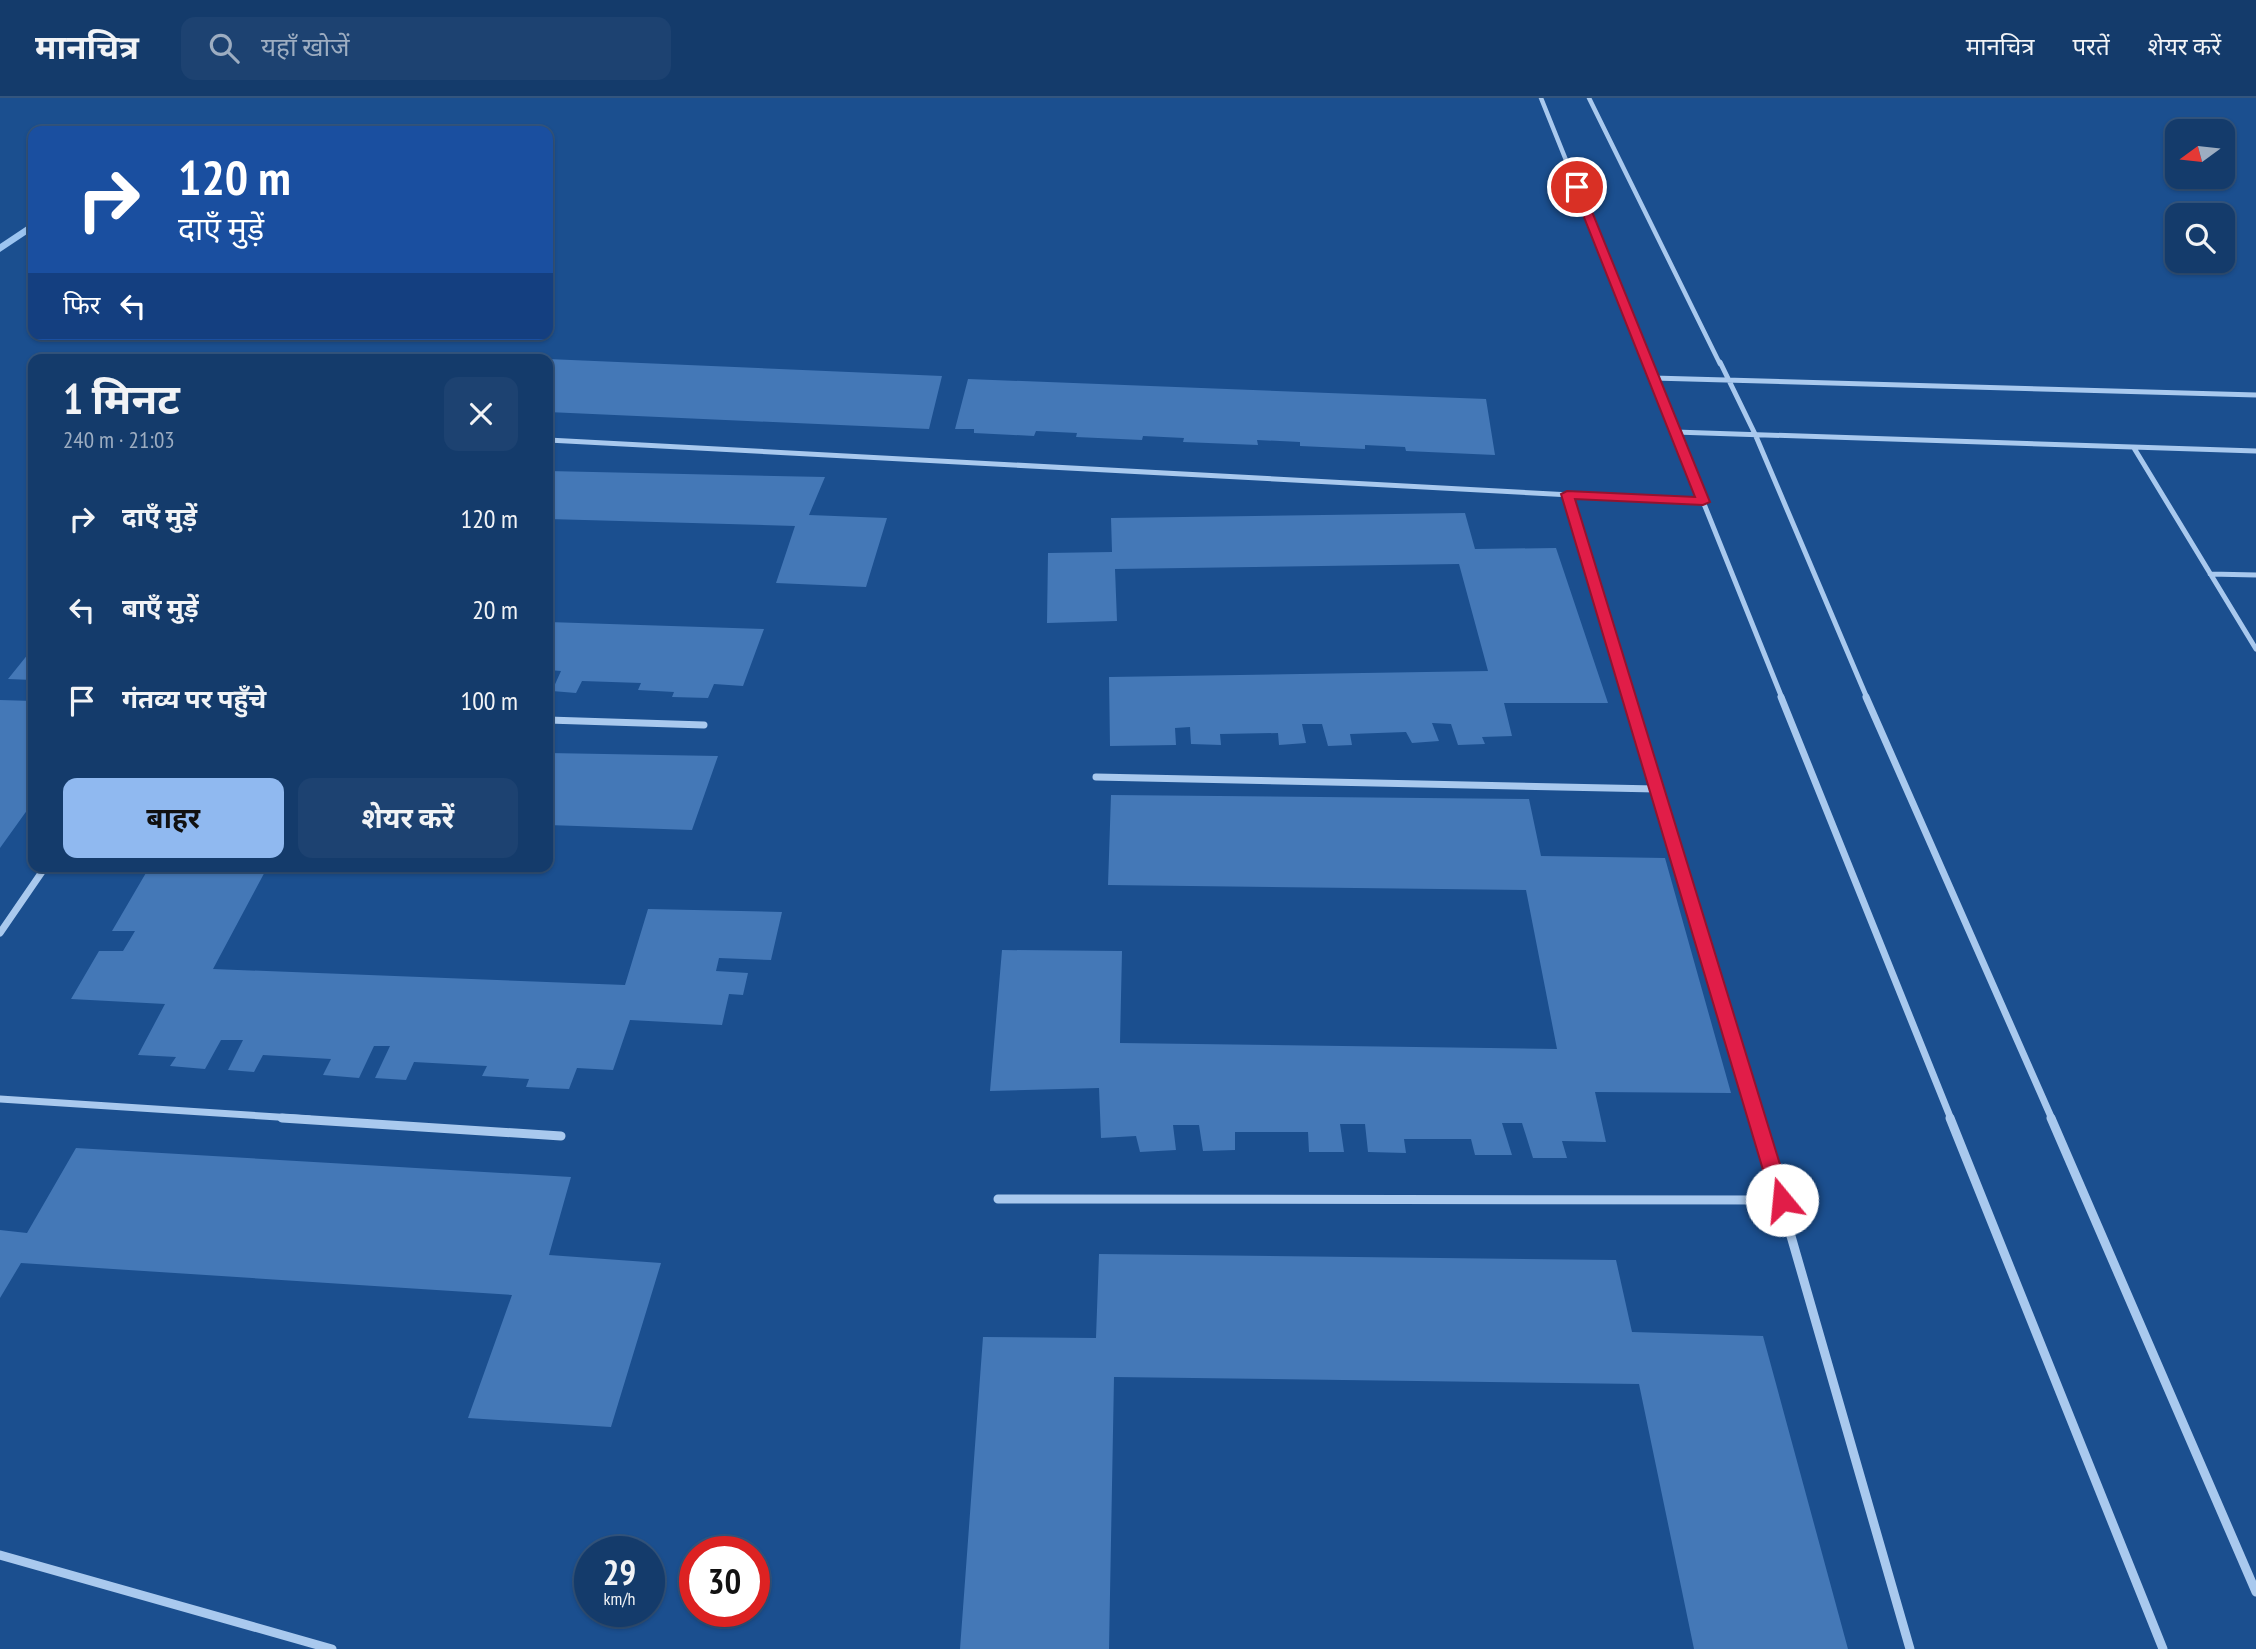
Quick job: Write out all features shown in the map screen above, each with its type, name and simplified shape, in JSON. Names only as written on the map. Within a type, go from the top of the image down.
[{"type":"street","points":[[1541,98],[2163,1649]]},
{"type":"street","points":[[1589,98],[1755,434],[1881,732],[2123,1281],[2256,1592]]},
{"type":"street","points":[[1653,378],[2256,395]]},
{"type":"street","points":[[1675,432],[2256,452]]},
{"type":"street","points":[[553,440],[1703,502]]},
{"type":"street","points":[[2134,448],[2256,649]]},
{"type":"street","points":[[1567,494],[1782,1200],[1910,1649]]},
{"type":"street","points":[[2210,574],[2256,575]]},
{"type":"street","points":[[553,720],[704,725]]},
{"type":"street","points":[[1096,777],[1656,789]]},
{"type":"street","points":[[0,933],[42,872]]},
{"type":"street","points":[[0,1099],[561,1136]]},
{"type":"street","points":[[998,1199],[1782,1200]]},
{"type":"street","points":[[0,1555],[332,1649]]},
{"type":"building","points":[[553,359],[942,376],[929,429],[553,412]]},
{"type":"building","points":[[968,379],[1486,399],[1495,455],[1406,451],[1405,447],[1365,445],[1365,449],[1300,446],[1300,442],[1257,440],[1258,445],[1183,442],[1184,438],[1143,436],[1142,440],[1076,437],[1077,433],[1036,431],[1034,436],[974,433],[974,429],[955,429]]},
{"type":"building","points":[[553,471],[825,477],[809,515],[887,518],[866,587],[776,583],[795,526],[553,519]]},
{"type":"building","points":[[1465,513],[1475,549],[1556,548],[1608,703],[1504,703],[1512,736],[1482,737],[1485,744],[1458,745],[1451,724],[1432,723],[1439,741],[1412,743],[1406,732],[1350,734],[1352,745],[1328,746],[1322,724],[1302,724],[1306,743],[1279,745],[1278,733],[1220,734],[1221,745],[1191,744],[1190,727],[1175,728],[1176,745],[1110,746],[1109,677],[1488,671],[1459,564],[1115,569],[1117,621],[1047,623],[1048,553],[1112,552],[1111,518]]},
{"type":"building","points":[[553,622],[764,629],[743,686],[714,684],[708,698],[672,697],[674,692],[638,690],[641,683],[582,681],[576,693],[553,691],[561,671],[553,670]]},
{"type":"building","points":[[28,654],[28,680],[8,679]]},
{"type":"building","points":[[0,700],[28,701],[28,809],[0,848]]},
{"type":"building","points":[[553,753],[718,756],[692,830],[553,825]]},
{"type":"building","points":[[1111,795],[1529,799],[1541,856],[1665,858],[1731,1093],[1595,1092],[1606,1142],[1562,1141],[1567,1158],[1533,1158],[1522,1123],[1502,1123],[1512,1155],[1475,1155],[1471,1139],[1404,1139],[1406,1153],[1368,1152],[1365,1124],[1340,1124],[1344,1152],[1309,1152],[1308,1132],[1235,1132],[1235,1150],[1203,1151],[1199,1125],[1173,1125],[1176,1150],[1140,1152],[1136,1136],[1101,1138],[1099,1088],[990,1091],[1002,950],[1122,951],[1120,1043],[1557,1049],[1526,890],[1108,885]]},
{"type":"building","points":[[146,872],[265,872],[213,969],[625,985],[648,909],[782,912],[771,960],[719,958],[716,971],[748,973],[743,995],[729,994],[722,1025],[630,1020],[613,1070],[577,1068],[569,1089],[526,1087],[529,1079],[482,1076],[487,1066],[414,1062],[406,1080],[375,1078],[390,1046],[374,1046],[359,1078],[323,1075],[331,1059],[263,1055],[254,1072],[228,1070],[243,1040],[221,1040],[205,1069],[170,1066],[176,1057],[138,1055],[165,1004],[71,999],[99,951],[123,951],[135,931],[112,931]]},
{"type":"building","points":[[76,1148],[571,1177],[549,1255],[661,1263],[611,1427],[468,1418],[512,1295],[21,1263],[0,1298],[0,1230],[27,1233]]},
{"type":"building","points":[[1099,1254],[1616,1260],[1632,1332],[1763,1336],[1848,1649],[1694,1649],[1639,1384],[1114,1377],[1109,1649],[960,1649],[983,1337],[1096,1338]]},
{"type":"waterway","points":[[0,249],[28,229]]},
{"type":"route","points":[[1577,187],[1703,502],[1567,494],[1782,1200]]}]
